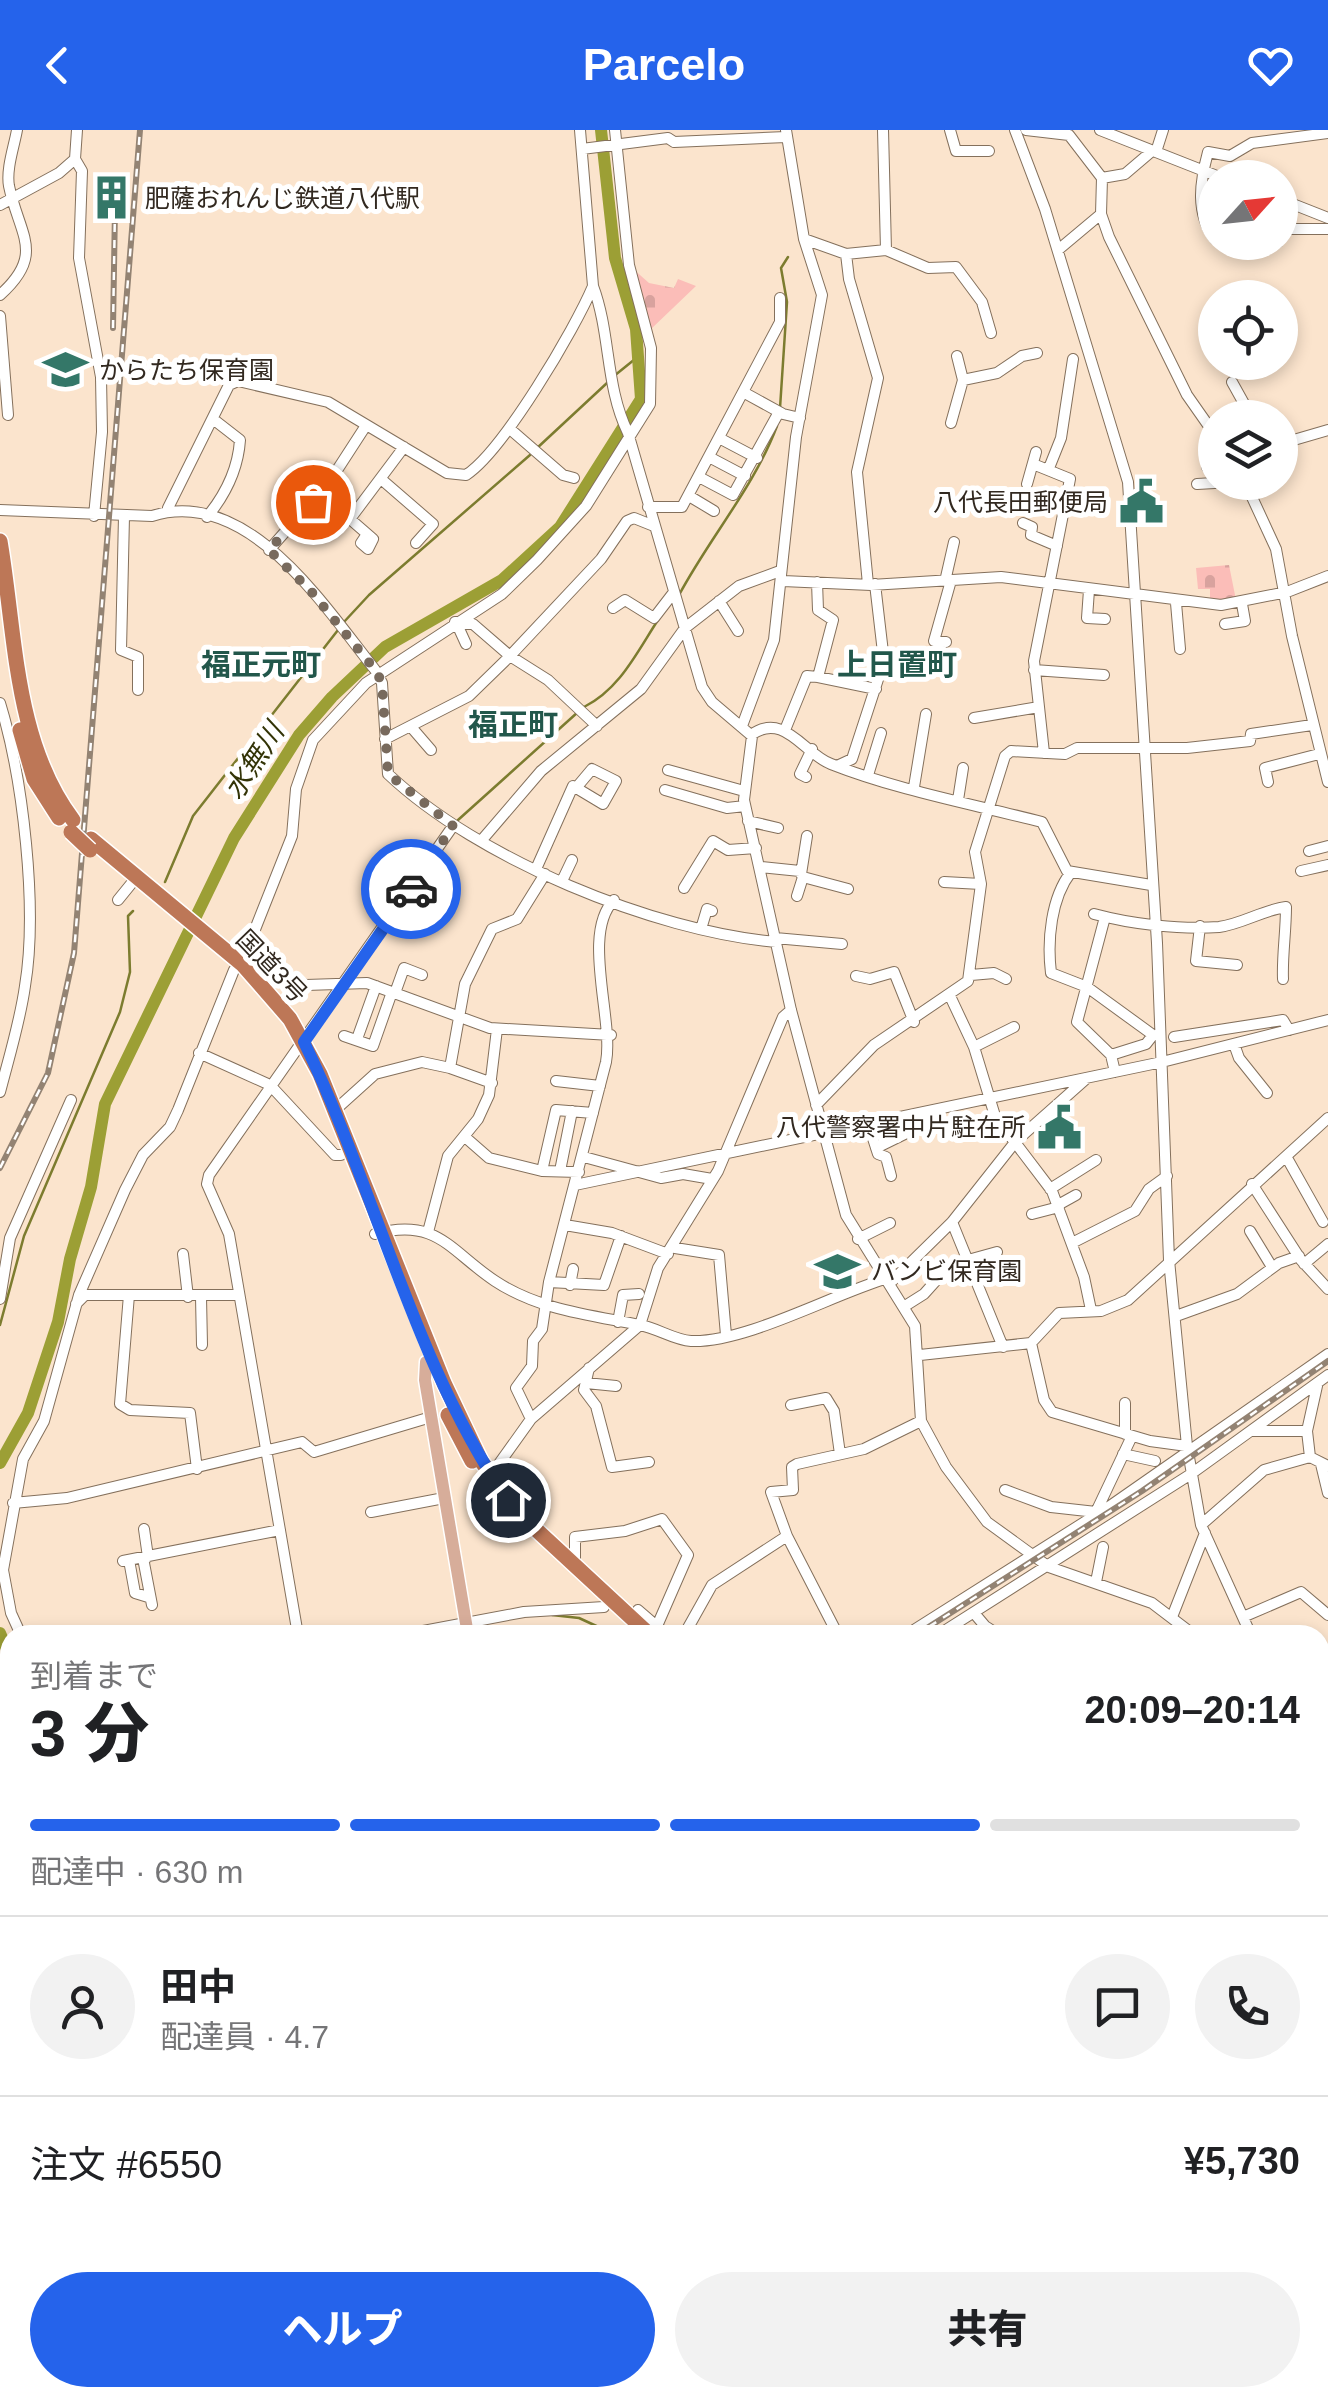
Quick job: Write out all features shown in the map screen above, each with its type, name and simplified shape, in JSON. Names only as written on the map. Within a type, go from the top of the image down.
[{"type":"highway","name":"国道3号","points":[[0,542],[32,741],[51,790],[72,826]]},
{"type":"highway","name":"国道3号","points":[[0,609],[13,724],[34,779],[72,826],[130,884],[176,916]]},
{"type":"highway","name":"国道3号","points":[[91,844],[265,987],[302,1046],[334,1111],[430,1360],[436,1388],[460,1442],[518,1523],[624,1625]]},
{"type":"highway","name":"国道3号","points":[[302,1046],[341,1155],[379,1233]]},
{"type":"highway","name":"国道3号","points":[[436,1388],[491,1475],[529,1523],[575,1567],[649,1625]]},
{"type":"main road","points":[[436,1388],[431,1417],[466,1625]]},
{"type":"street","points":[[0,295],[19,278],[27,262],[9,174],[18,130]]},
{"type":"street","points":[[77,130],[75,158],[82,171],[77,232],[100,376],[102,432],[94,516]]},
{"type":"street","points":[[580,130],[587,148],[593,286],[620,417],[702,687],[712,702],[746,730],[785,730],[826,763],[1042,822],[1071,872]]},
{"type":"street","points":[[612,1034],[498,1029],[376,986],[318,986],[287,979],[251,950],[250,942],[292,836],[296,790],[314,740],[340,706],[376,673],[502,594],[537,560],[586,506],[650,404],[650,348],[629,265],[615,130]]},
{"type":"street","points":[[883,130],[886,250]]},
{"type":"street","points":[[950,130],[956,151],[988,151]]},
{"type":"street","points":[[1015,130],[1058,250],[1123,459],[1145,747],[1169,1260],[1188,1449],[1203,1529],[1247,1625]]},
{"type":"street","points":[[1026,130],[1070,132],[1102,178],[1101,214],[1187,395],[1198,410]]},
{"type":"street","points":[[1100,130],[1198,168]]},
{"type":"street","points":[[1102,178],[1125,174],[1154,151],[1163,130]]},
{"type":"street","points":[[1206,160],[1208,152],[1230,156],[1252,143],[1328,132]]},
{"type":"street","points":[[587,148],[673,136],[786,133],[804,238],[822,294],[800,418],[774,640],[746,730],[744,790],[791,1010],[836,1188],[858,1239],[905,1306],[920,1354],[921,1421],[946,1467],[987,1522],[1048,1567],[1096,1577],[1152,1603],[1182,1625]]},
{"type":"street","points":[[0,205],[75,158]]},
{"type":"street","points":[[1298,207],[1328,218]]},
{"type":"street","points":[[1058,250],[1101,214]]},
{"type":"street","points":[[1298,229],[1328,228]]},
{"type":"street","points":[[804,238],[846,254],[886,250],[928,268],[956,267],[982,302],[991,332]]},
{"type":"street","points":[[837,766],[852,759],[876,690],[884,645],[857,472],[878,378],[848,279],[846,254]]},
{"type":"street","points":[[0,510],[152,516],[168,508],[229,386],[238,381],[275,393],[318,398],[461,477],[472,472],[510,429],[582,313],[593,286]]},
{"type":"street","points":[[648,507],[674,510],[688,496],[780,322],[780,298]]},
{"type":"street","points":[[0,316],[8,415]]},
{"type":"street","points":[[963,380],[997,373],[1022,356],[1037,353]]},
{"type":"street","points":[[951,424],[963,380],[957,356]]},
{"type":"street","points":[[1050,468],[1061,438],[1073,359]]},
{"type":"street","points":[[1232,382],[1242,400]]},
{"type":"street","points":[[743,392],[800,418]]},
{"type":"street","points":[[699,476],[733,495],[780,412]]},
{"type":"street","points":[[207,517],[232,478],[239,456],[240,440],[214,420]]},
{"type":"street","points":[[269,550],[330,481],[365,426]]},
{"type":"street","points":[[510,429],[563,475],[574,478]]},
{"type":"street","points":[[1298,439],[1328,430]]},
{"type":"street","points":[[720,438],[757,458]]},
{"type":"street","points":[[367,534],[350,520],[404,447]]},
{"type":"street","points":[[709,458],[745,476]]},
{"type":"street","points":[[1027,484],[1035,458],[1070,479],[1035,652],[1044,754]]},
{"type":"street","points":[[381,478],[434,524],[416,542]]},
{"type":"street","points":[[688,496],[714,510]]},
{"type":"street","points":[[1254,500],[1268,525],[1287,592],[1292,636],[1328,782]]},
{"type":"street","points":[[168,508],[235,524],[269,550],[340,627],[382,683],[388,774],[453,826],[562,881],[701,929],[733,938],[842,944]]},
{"type":"street","points":[[124,516],[121,650],[138,658],[138,690]]},
{"type":"street","points":[[385,739],[470,696],[601,560],[626,520],[634,518],[654,526]]},
{"type":"street","points":[[1023,523],[1032,528],[1031,535],[1056,546]]},
{"type":"street","points":[[946,642],[934,641],[954,542]]},
{"type":"street","points":[[481,841],[541,771],[641,688],[686,628],[756,576],[872,584],[1001,577],[1176,603],[1242,604],[1328,576]]},
{"type":"street","points":[[817,582],[818,610],[832,620],[818,676]]},
{"type":"street","points":[[1088,590],[1087,618],[1104,620]]},
{"type":"street","points":[[613,608],[625,600],[654,618],[674,592]]},
{"type":"street","points":[[719,601],[738,631]]},
{"type":"street","points":[[1176,603],[1180,650]]},
{"type":"street","points":[[1225,624],[1245,622],[1242,604]]},
{"type":"street","points":[[455,622],[466,644]]},
{"type":"street","points":[[455,622],[473,624],[597,726]]},
{"type":"street","points":[[1021,650],[1035,652]]},
{"type":"street","points":[[1034,670],[1104,675]]},
{"type":"street","points":[[785,730],[807,676],[876,690]]},
{"type":"street","points":[[0,703],[13,724],[27,869],[29,946],[26,985],[0,1092]]},
{"type":"street","points":[[974,718],[1039,707]]},
{"type":"street","points":[[914,787],[926,714]]},
{"type":"street","points":[[816,1105],[874,1044],[914,1022],[950,996],[970,975],[981,884],[975,852],[1005,756],[1012,751],[1044,754],[1250,741],[1251,734],[1312,725]]},
{"type":"street","points":[[412,728],[431,750]]},
{"type":"street","points":[[868,775],[880,733]]},
{"type":"street","points":[[806,777],[800,774],[812,749]]},
{"type":"street","points":[[1268,782],[1264,768],[1319,754]]},
{"type":"street","points":[[958,800],[962,768]]},
{"type":"street","points":[[668,770],[744,790]]},
{"type":"street","points":[[450,1068],[465,984],[497,924],[517,919],[576,788]]},
{"type":"street","points":[[665,790],[727,808],[745,806]]},
{"type":"street","points":[[748,822],[778,828]]},
{"type":"street","points":[[296,1625],[236,1295],[229,1234],[207,1184],[211,1166],[302,1046],[453,826]]},
{"type":"street","points":[[797,896],[807,836]]},
{"type":"street","points":[[684,888],[713,841],[728,850],[756,848]]},
{"type":"street","points":[[1309,851],[1328,846]]},
{"type":"street","points":[[562,881],[572,860]]},
{"type":"street","points":[[1300,870],[1328,864]]},
{"type":"street","points":[[761,867],[848,890]]},
{"type":"street","points":[[1071,872],[1151,885]]},
{"type":"street","points":[[1071,872],[1059,888],[1050,968],[1054,976],[1087,987],[1153,1035],[1146,1044],[1112,1055]]},
{"type":"street","points":[[944,882],[981,884]]},
{"type":"street","points":[[118,900],[130,884]]},
{"type":"street","points":[[531,1419],[516,1388],[532,1366],[533,1341],[542,1329],[544,1304],[612,1034],[603,1002],[599,951],[607,910],[614,900]]},
{"type":"street","points":[[1116,1072],[1112,1055],[1077,1022],[1099,916],[1200,926],[1230,924],[1259,911],[1286,906],[1286,946],[1280,959],[1283,980]]},
{"type":"street","points":[[701,929],[707,909],[712,911]]},
{"type":"street","points":[[1200,926],[1196,960],[1236,965]]},
{"type":"street","points":[[17,1625],[3,1585],[12,1503],[23,1460],[44,1421],[76,1304],[143,1154],[170,1127],[178,1110],[234,965]]},
{"type":"street","points":[[344,1036],[373,1046],[404,968],[422,975]]},
{"type":"street","points":[[856,976],[870,978],[894,972],[914,1022]]},
{"type":"street","points":[[970,975],[994,972],[1006,979]]},
{"type":"street","points":[[357,1039],[376,986]]},
{"type":"street","points":[[950,996],[974,1047],[988,1100],[1059,1206],[1090,1310]]},
{"type":"street","points":[[491,1475],[531,1419],[640,1325],[658,1268],[672,1251],[687,1216],[724,1157],[783,1017],[791,1010]]},
{"type":"street","points":[[1174,1037],[1284,1020],[1289,1030]]},
{"type":"street","points":[[575,1185],[724,1157],[1162,1062],[1328,1020]]},
{"type":"street","points":[[974,1047],[1014,1028]]},
{"type":"street","points":[[1220,1028],[1221,1048]]},
{"type":"street","points":[[428,1232],[448,1156],[465,1138],[492,1083],[498,1029]]},
{"type":"street","points":[[1234,1044],[1238,1058],[1267,1094]]},
{"type":"street","points":[[199,1053],[270,1085],[336,1155],[341,1155]]},
{"type":"street","points":[[334,1111],[375,1074],[422,1062],[492,1083]]},
{"type":"street","points":[[379,1233],[398,1226],[428,1232],[468,1256],[494,1281],[564,1312],[640,1325],[689,1341],[726,1335],[889,1280],[952,1222],[1016,1141],[1087,1078]]},
{"type":"street","points":[[556,1081],[600,1086]]},
{"type":"street","points":[[0,1300],[10,1238],[71,1100]]},
{"type":"street","points":[[542,1171],[556,1110],[593,1113]]},
{"type":"street","points":[[560,1172],[572,1111]]},
{"type":"street","points":[[876,1148],[931,1121],[932,1112]]},
{"type":"street","points":[[920,1354],[1031,1343],[1059,1313],[1128,1300],[1328,1118]]},
{"type":"street","points":[[869,1126],[878,1154],[886,1156],[891,1176]]},
{"type":"street","points":[[465,1138],[489,1158],[542,1171],[580,1172]]},
{"type":"street","points":[[584,1157],[661,1178],[683,1174],[712,1179]]},
{"type":"street","points":[[1287,1158],[1323,1222]]},
{"type":"street","points":[[1050,1189],[1096,1160]]},
{"type":"street","points":[[1072,1243],[1136,1211],[1149,1189],[1167,1176]]},
{"type":"street","points":[[1252,1184],[1301,1260],[1328,1289]]},
{"type":"street","points":[[1032,1214],[1059,1206],[1076,1195]]},
{"type":"street","points":[[952,1222],[971,1260],[1003,1348]]},
{"type":"street","points":[[858,1239],[890,1223]]},
{"type":"street","points":[[565,1225],[672,1251],[718,1255],[726,1335]]},
{"type":"street","points":[[1250,1231],[1272,1267]]},
{"type":"street","points":[[550,1282],[604,1285],[621,1236]]},
{"type":"street","points":[[1176,1316],[1238,1294],[1272,1267],[1301,1260],[1328,1244]]},
{"type":"street","points":[[905,1306],[924,1294],[942,1271],[998,1252]]},
{"type":"street","points":[[183,1254],[188,1297]]},
{"type":"street","points":[[570,1285],[573,1268]]},
{"type":"street","points":[[618,1322],[623,1295],[640,1294]]},
{"type":"street","points":[[76,1304],[85,1295],[236,1295]]},
{"type":"street","points":[[129,1295],[120,1404],[130,1410],[190,1414],[197,1469]]},
{"type":"street","points":[[202,1296],[202,1345]]},
{"type":"street","points":[[1031,1343],[1044,1400],[1052,1412],[1188,1449]]},
{"type":"street","points":[[922,1625],[1032,1557],[1328,1354]]},
{"type":"street","points":[[590,1368],[584,1390],[596,1406],[612,1466],[649,1462]]},
{"type":"street","points":[[954,1625],[1191,1474],[1328,1376]]},
{"type":"street","points":[[586,1383],[616,1386]]},
{"type":"street","points":[[1310,1457],[1307,1430],[1317,1386]]},
{"type":"street","points":[[791,1405],[826,1398],[834,1410],[840,1454]]},
{"type":"street","points":[[1005,1490],[1051,1507],[1096,1512],[1123,1454],[1128,1435],[1125,1403]]},
{"type":"street","points":[[1094,1426],[1098,1412]]},
{"type":"street","points":[[12,1503],[66,1498],[302,1442],[314,1452],[431,1417]]},
{"type":"street","points":[[833,1625],[787,1536],[772,1492],[793,1490],[792,1467],[796,1464],[864,1449],[921,1421]]},
{"type":"street","points":[[1253,1432],[1307,1430]]},
{"type":"street","points":[[1123,1454],[1155,1461]]},
{"type":"street","points":[[1172,1617],[1203,1529],[1264,1470],[1310,1457],[1324,1465],[1328,1493]]},
{"type":"street","points":[[371,1512],[444,1498]]},
{"type":"street","points":[[575,1567],[575,1536],[625,1531],[662,1519],[688,1555],[661,1625]]},
{"type":"street","points":[[144,1529],[145,1557],[150,1601],[135,1593],[126,1561],[145,1557],[280,1530]]},
{"type":"street","points":[[690,1625],[712,1585],[787,1536]]},
{"type":"street","points":[[1096,1577],[1103,1547]]},
{"type":"street","points":[[1243,1617],[1301,1592],[1328,1615]]},
{"type":"street","points":[[480,1625],[524,1612],[604,1607]]},
{"type":"street","points":[[638,1610],[652,1625]]},
{"type":"street","points":[[974,1613],[979,1625]]},
{"type":"green space","points":[[631,267],[649,283],[674,288],[678,279],[696,286],[650,330]]},
{"type":"green space","points":[[1229,565],[1236,600],[1210,602],[1210,589],[1198,589],[1196,568]]},
{"type":"waterway","name":"水無川","points":[[0,1463],[28,1413],[58,1322],[70,1259],[91,1187],[105,1104],[234,838],[299,735],[332,697],[385,647],[502,580],[560,527],[641,399],[636,329],[615,258],[601,130]]},
{"type":"waterway","points":[[780,408],[787,302],[781,268],[788,257]]},
{"type":"waterway","points":[[614,376],[640,355]]},
{"type":"waterway","points":[[536,449],[607,383]]},
{"type":"waterway","points":[[679,595],[744,491],[777,426]]},
{"type":"waterway","points":[[343,623],[369,595],[530,455]]},
{"type":"waterway","points":[[584,707],[618,680],[658,620]]},
{"type":"waterway","points":[[165,882],[193,816],[338,630]]},
{"type":"waterway","points":[[458,820],[578,712]]},
{"type":"waterway","points":[[0,1325],[24,1236],[120,1012],[130,972],[128,916],[133,911]]},
{"type":"waterway","points":[[552,1615],[579,1618],[594,1625]]},
{"type":"railway","points":[[0,1168],[48,1073],[74,953],[140,130]]},
{"type":"railway","points":[[113,328],[115,208]]},
{"type":"railway","points":[[932,1625],[1142,1491],[1328,1361]]},
{"type":"way so far","points":[[313,502],[269,550],[310,590],[376,671],[382,683],[388,774],[453,826],[411,889]]},
{"type":"place","name":"肥薩おれんじ鉄道八代駅","points":[[112,198]]},
{"type":"place","name":"からたち保育園","points":[[66,370]]},
{"type":"place","name":"八代長田郵便局","points":[[1141,502]]},
{"type":"place","name":"八代警察署中片駐在所","points":[[1059,1127]]},
{"type":"place","name":"バンビ保育園","points":[[838,1271]]},
{"type":"district","name":"福正元町","points":[[261,664]]},
{"type":"district","name":"上日置町","points":[[897,664]]},
{"type":"district","name":"福正町","points":[[513,724]]},
{"type":"route","points":[[411,889],[304,1042],[444,1383],[481,1461],[508,1500]]}]
